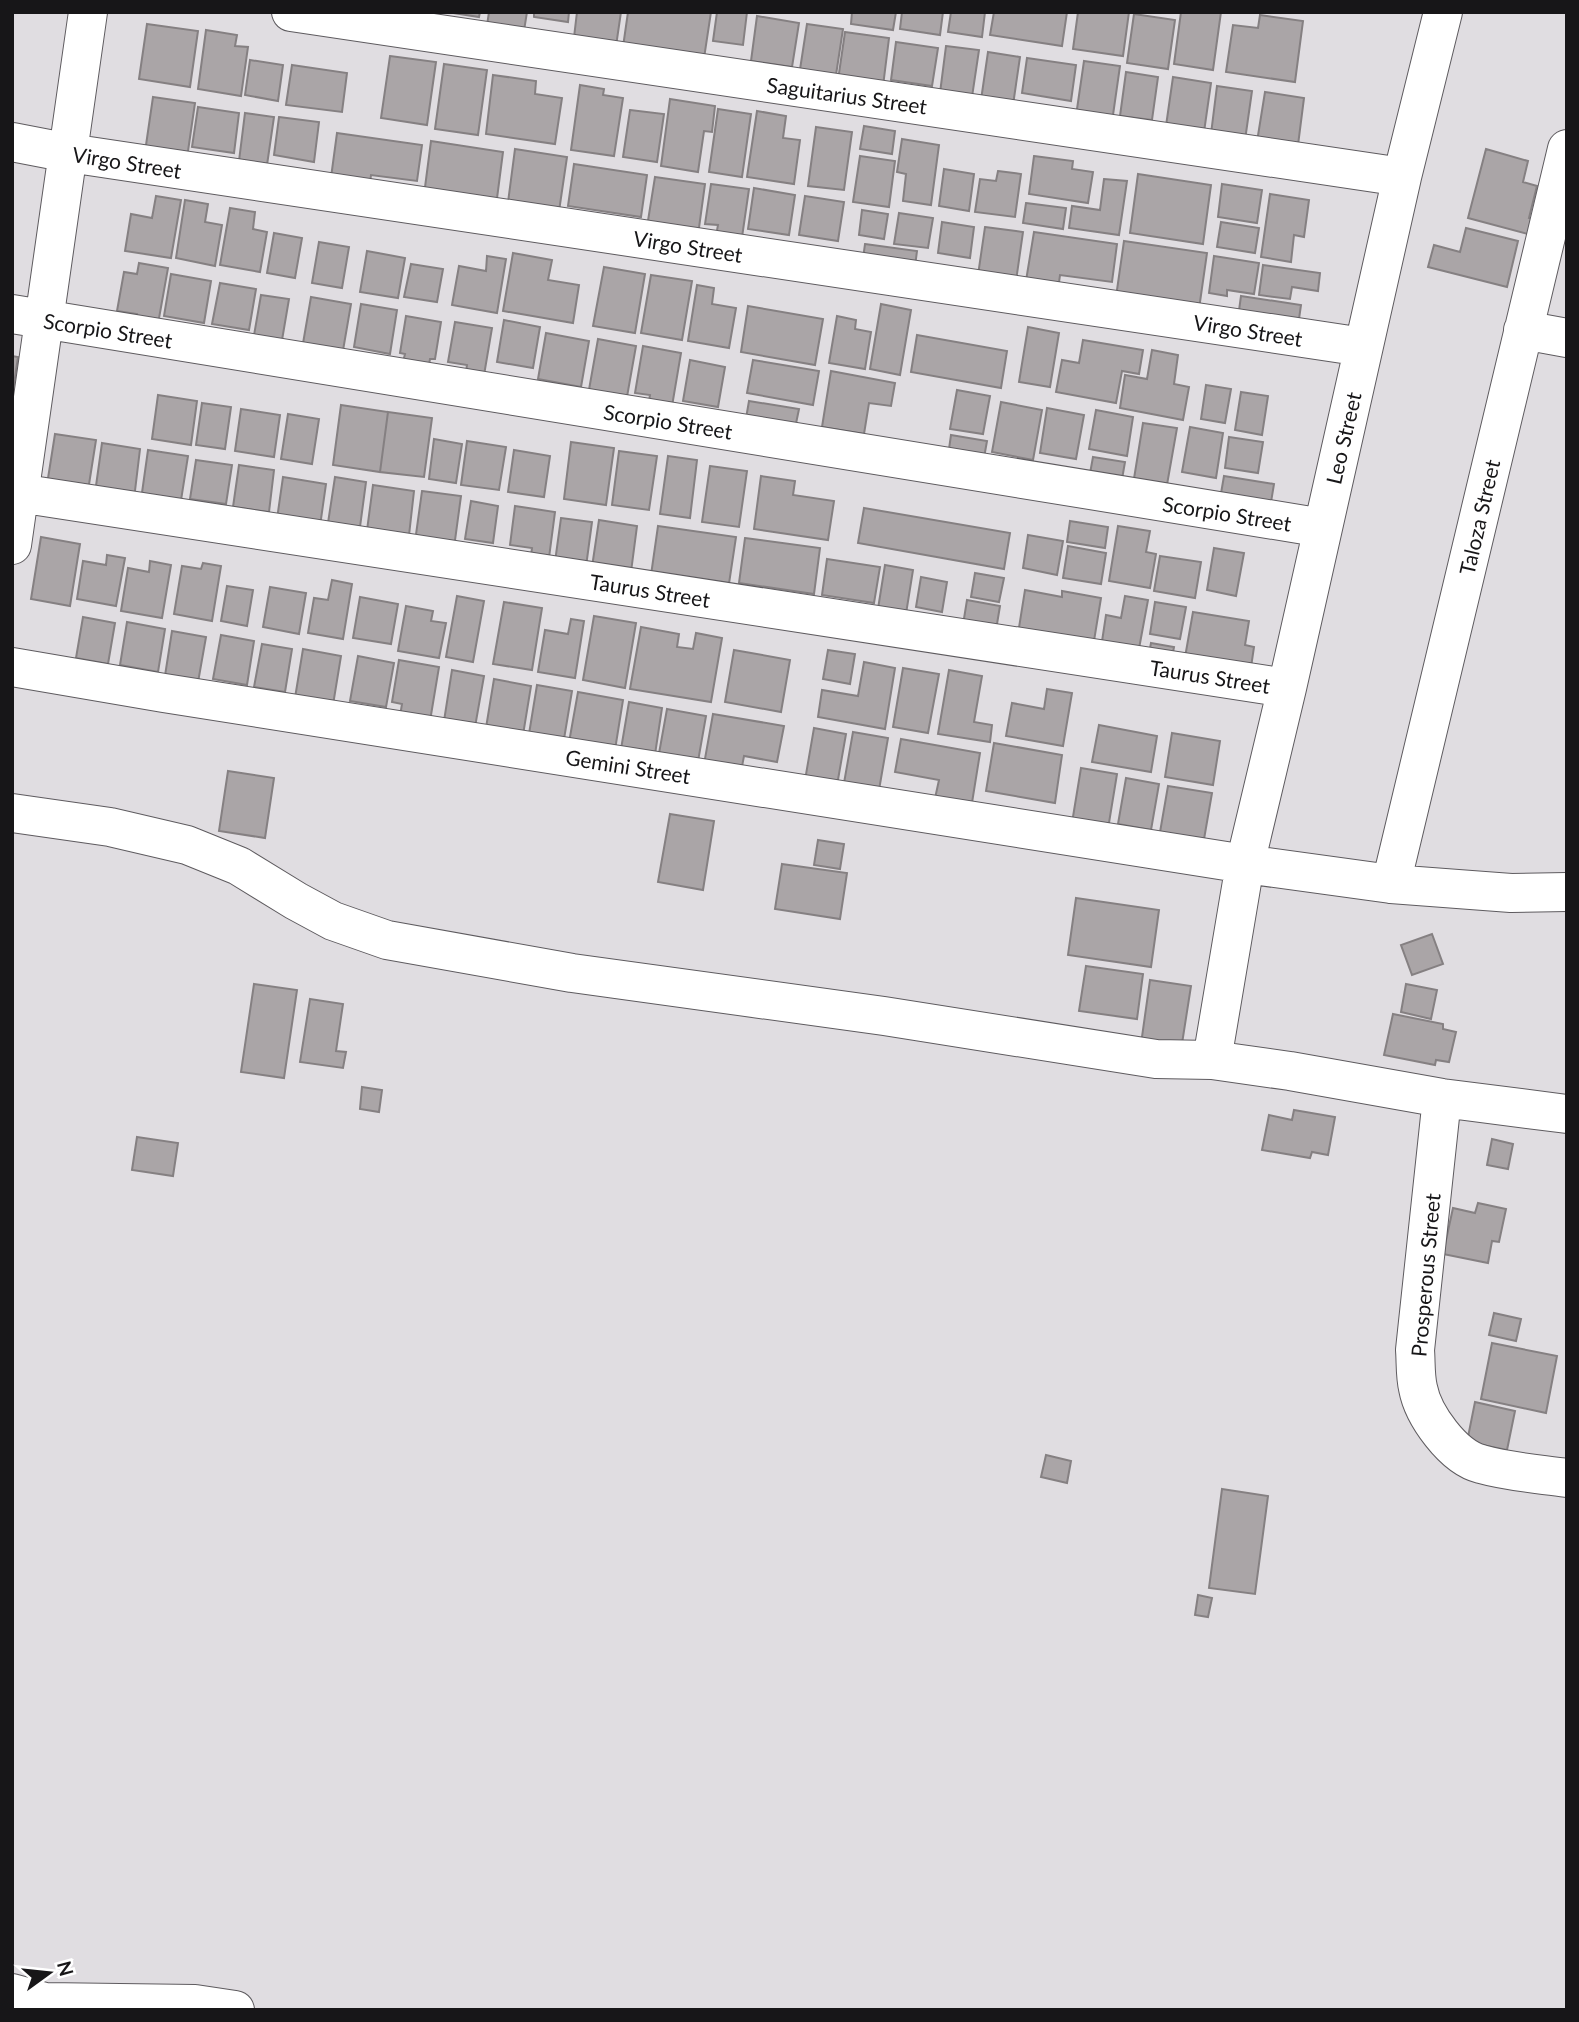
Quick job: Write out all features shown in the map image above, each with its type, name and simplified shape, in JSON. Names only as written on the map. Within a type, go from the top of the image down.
[{"type":"street","points":[[12,545],[29,317],[69,153],[88,12]]},
{"type":"street","name":"Saguitarius Street","points":[[291,12],[1402,177]]},
{"type":"street","name":"Leo Street","points":[[1212,1060],[1245,864],[1402,177],[1443,12]]},
{"type":"street","name":"Virgo Street","points":[[12,142],[69,153],[1363,347]]},
{"type":"street","name":"Taloza Street","points":[[1391,884],[1567,149]]},
{"type":"street","name":"Scorpio Street","points":[[29,317],[1323,528]]},
{"type":"street","points":[[1523,330],[1567,338]]},
{"type":"street","name":"Taurus Street","points":[[16,492],[1287,688]]},
{"type":"street","name":"Gemini Street","points":[[12,667],[1245,864],[1391,884],[1511,893],[1567,892]]},
{"type":"street","points":[[12,813],[110,827],[187,845],[239,866],[333,921],[387,940],[572,973],[884,1016],[1156,1059],[1212,1060],[1290,1071],[1442,1098],[1567,1114]]},
{"type":"street","name":"Prosperous Street","points":[[1442,1098],[1415,1350],[1418,1388],[1439,1433],[1478,1464],[1567,1478]]},
{"type":"street","points":[[12,1993],[45,2002],[195,2004],[235,2010]]},
{"type":"building","points":[[447,12],[480,12],[479,17]]},
{"type":"building","points":[[489,12],[527,12],[523,37],[486,32]]},
{"type":"building","points":[[534,12],[569,12],[568,22],[534,17]]},
{"type":"building","points":[[577,12],[621,12],[615,53],[573,46]]},
{"type":"building","points":[[628,12],[711,12],[703,65],[622,54]]},
{"type":"building","points":[[717,12],[747,12],[743,45],[713,41]]},
{"type":"building","points":[[852,12],[896,12],[893,30],[851,24]]},
{"type":"building","points":[[902,12],[943,12],[940,35],[900,29]]},
{"type":"building","points":[[951,12],[985,12],[982,37],[948,32]]},
{"type":"building","points":[[994,12],[1067,12],[1062,46],[990,35]]},
{"type":"building","points":[[1078,12],[1129,12],[1123,56],[1073,49]]},
{"type":"building","points":[[1181,12],[1221,12],[1213,70],[1174,64]]},
{"type":"building","points":[[1134,14],[1175,20],[1168,69],[1127,63]]},
{"type":"building","points":[[1260,15],[1303,21],[1295,82],[1226,72],[1233,25],[1258,28]]},
{"type":"building","points":[[757,16],[799,23],[792,67],[751,61]]},
{"type":"building","points":[[147,24],[198,31],[190,87],[139,79]]},
{"type":"building","points":[[807,24],[843,29],[836,75],[799,76]]},
{"type":"building","points":[[206,30],[237,35],[235,46],[248,47],[241,96],[198,89]]},
{"type":"building","points":[[845,32],[889,38],[882,94],[837,87]]},
{"type":"building","points":[[896,42],[938,48],[932,86],[891,80]]},
{"type":"building","points":[[946,46],[979,50],[972,97],[940,93]]},
{"type":"building","points":[[988,52],[1020,57],[1013,105],[981,100]]},
{"type":"building","points":[[390,56],[436,62],[427,125],[381,118]]},
{"type":"building","points":[[1027,58],[1076,65],[1071,101],[1022,93]]},
{"type":"building","points":[[250,60],[283,65],[278,101],[245,95]]},
{"type":"building","points":[[1084,61],[1120,66],[1112,122],[1076,116]]},
{"type":"building","points":[[444,64],[487,70],[478,135],[435,129]]},
{"type":"building","points":[[292,65],[347,73],[342,112],[286,105]]},
{"type":"building","points":[[1126,72],[1158,77],[1152,120],[1120,116]]},
{"type":"building","points":[[493,75],[536,81],[535,94],[562,98],[555,144],[486,134]]},
{"type":"building","points":[[1173,77],[1211,83],[1203,139],[1165,133]]},
{"type":"building","points":[[580,85],[604,89],[603,95],[623,98],[614,156],[571,150]]},
{"type":"building","points":[[1217,86],[1252,91],[1244,147],[1210,142]]},
{"type":"building","points":[[1265,92],[1304,98],[1297,153],[1256,148]]},
{"type":"building","points":[[153,97],[195,103],[187,158],[145,152]]},
{"type":"building","points":[[670,99],[715,106],[712,132],[704,131],[698,172],[661,166]]},
{"type":"building","points":[[198,107],[239,113],[234,153],[192,147]]},
{"type":"building","points":[[718,109],[751,114],[742,177],[709,172]]},
{"type":"building","points":[[630,110],[664,114],[657,162],[623,157]]},
{"type":"building","points":[[757,111],[786,116],[783,138],[800,140],[794,184],[747,177]]},
{"type":"building","points":[[245,113],[274,117],[267,165],[239,161]]},
{"type":"building","points":[[279,117],[319,122],[314,162],[274,155]]},
{"type":"building","points":[[864,126],[895,131],[892,154],[860,149]]},
{"type":"building","points":[[816,127],[852,132],[844,190],[808,186]]},
{"type":"building","points":[[337,133],[422,145],[417,181],[371,175],[369,191],[330,185]]},
{"type":"building","points":[[902,139],[939,145],[931,205],[903,201],[906,174],[897,172]]},
{"type":"building","points":[[431,141],[503,152],[496,206],[424,195]]},
{"type":"building","points":[[515,149],[567,157],[558,218],[507,210]]},
{"type":"building","points":[[1486,149],[1528,161],[1523,182],[1537,186],[1529,218],[1539,220],[1535,236],[1468,218]]},
{"type":"building","points":[[860,156],[895,161],[889,207],[853,202]]},
{"type":"building","points":[[1034,156],[1073,161],[1072,169],[1093,172],[1088,203],[1029,194]]},
{"type":"building","points":[[574,164],[647,175],[641,217],[568,206]]},
{"type":"building","points":[[944,169],[974,174],[969,211],[939,206]]},
{"type":"building","points":[[998,171],[1021,174],[1015,217],[975,212],[980,179],[996,181]]},
{"type":"building","points":[[1138,174],[1211,185],[1203,244],[1130,233]]},
{"type":"building","points":[[655,177],[705,184],[698,235],[647,227]]},
{"type":"building","points":[[1104,179],[1127,181],[1119,235],[1069,228],[1072,206],[1100,210]]},
{"type":"building","points":[[711,184],[749,189],[740,251],[714,247],[718,225],[705,224]]},
{"type":"building","points":[[1222,184],[1262,190],[1257,223],[1218,217]]},
{"type":"building","points":[[754,188],[795,195],[789,235],[748,229]]},
{"type":"building","points":[[1270,194],[1309,200],[1304,237],[1294,235],[1291,262],[1261,257]]},
{"type":"building","points":[[156,196],[181,200],[171,258],[125,251],[131,214],[152,218]]},
{"type":"building","points":[[805,196],[844,202],[838,241],[799,235]]},
{"type":"building","points":[[185,200],[208,204],[205,222],[222,225],[215,266],[176,258]]},
{"type":"building","points":[[1026,203],[1066,208],[1063,229],[1023,223]]},
{"type":"building","points":[[230,208],[255,212],[253,229],[267,232],[260,272],[220,265]]},
{"type":"building","points":[[862,210],[888,214],[884,239],[859,235]]},
{"type":"building","points":[[899,213],[933,218],[928,248],[894,244]]},
{"type":"building","points":[[942,222],[974,227],[970,258],[938,253]]},
{"type":"building","points":[[1221,222],[1259,228],[1255,253],[1217,247]]},
{"type":"building","points":[[985,227],[1023,232],[1015,288],[977,282]]},
{"type":"building","points":[[1466,228],[1518,241],[1507,287],[1428,267],[1434,245],[1460,252]]},
{"type":"building","points":[[1034,232],[1117,244],[1112,282],[1060,275],[1057,297],[1024,293]]},
{"type":"building","points":[[274,233],[302,238],[295,278],[267,273]]},
{"type":"building","points":[[1124,241],[1207,253],[1199,309],[1116,297]]},
{"type":"building","points":[[319,242],[349,247],[342,288],[312,283]]},
{"type":"building","points":[[865,244],[917,251],[914,274],[862,266]]},
{"type":"building","points":[[367,251],[405,258],[398,298],[360,292]]},
{"type":"building","points":[[513,253],[552,260],[548,280],[579,285],[573,323],[503,311]]},
{"type":"building","points":[[487,256],[506,259],[497,313],[452,305],[459,266],[486,271]]},
{"type":"building","points":[[1214,256],[1259,263],[1254,294],[1227,290],[1227,296],[1209,293]]},
{"type":"building","points":[[139,263],[168,268],[156,335],[135,332],[137,314],[117,311],[124,272],[137,274]]},
{"type":"building","points":[[411,264],[443,269],[437,302],[404,297]]},
{"type":"building","points":[[1263,265],[1320,273],[1318,291],[1292,287],[1290,299],[1259,295]]},
{"type":"building","points":[[604,267],[645,274],[635,333],[593,326]]},
{"type":"building","points":[[171,274],[211,281],[204,323],[164,316]]},
{"type":"building","points":[[651,275],[692,281],[682,340],[641,333]]},
{"type":"building","points":[[220,283],[256,289],[249,330],[212,324]]},
{"type":"building","points":[[697,285],[714,288],[712,304],[736,308],[729,348],[688,341]]},
{"type":"building","points":[[261,295],[289,299],[281,346],[253,341]]},
{"type":"building","points":[[1241,296],[1301,305],[1297,333],[1237,325]]},
{"type":"building","points":[[311,297],[351,304],[341,362],[301,355]]},
{"type":"building","points":[[361,304],[397,310],[390,354],[354,347]]},
{"type":"building","points":[[881,304],[911,310],[900,375],[870,369]]},
{"type":"building","points":[[748,306],[823,319],[815,365],[741,352]]},
{"type":"building","points":[[406,316],[441,322],[435,359],[430,359],[428,370],[402,366],[405,354],[400,353]]},
{"type":"building","points":[[837,316],[856,320],[855,329],[871,332],[865,369],[829,363]]},
{"type":"building","points":[[504,320],[540,327],[533,368],[497,362]]},
{"type":"building","points":[[455,322],[492,328],[483,381],[465,378],[467,365],[448,362]]},
{"type":"building","points":[[1028,327],[1059,333],[1050,387],[1019,382]]},
{"type":"building","points":[[546,333],[589,341],[581,387],[538,379]]},
{"type":"building","points":[[917,335],[1007,351],[1001,388],[911,372]]},
{"type":"building","points":[[598,339],[636,346],[625,408],[587,401]]},
{"type":"building","points":[[1083,340],[1143,350],[1139,374],[1122,371],[1116,403],[1056,392],[1062,360],[1079,363]]},
{"type":"building","points":[[643,346],[681,353],[670,418],[647,413],[650,395],[635,393]]},
{"type":"building","points":[[1152,350],[1178,355],[1174,384],[1189,387],[1183,420],[1120,408],[1125,375],[1147,379]]},
{"type":"building","points":[[12,356],[18,357],[12,398]]},
{"type":"building","points":[[690,360],[725,367],[718,407],[683,401]]},
{"type":"building","points":[[753,360],[819,371],[813,405],[747,393]]},
{"type":"building","points":[[831,371],[895,383],[891,406],[869,403],[864,434],[822,427]]},
{"type":"building","points":[[1206,385],[1231,389],[1225,423],[1201,419]]},
{"type":"building","points":[[957,390],[990,396],[983,434],[950,429]]},
{"type":"building","points":[[1241,392],[1268,396],[1262,435],[1235,430]]},
{"type":"building","points":[[158,395],[197,401],[191,445],[152,439]]},
{"type":"building","points":[[749,401],[799,409],[793,438],[744,430]]},
{"type":"building","points":[[1001,402],[1042,410],[1033,460],[992,452]]},
{"type":"building","points":[[202,403],[231,407],[225,449],[196,445]]},
{"type":"building","points":[[341,405],[388,412],[380,472],[333,465]]},
{"type":"building","points":[[1047,408],[1084,415],[1076,459],[1040,453]]},
{"type":"building","points":[[241,409],[280,415],[274,457],[235,451]]},
{"type":"building","points":[[1096,410],[1133,417],[1127,456],[1089,449]]},
{"type":"building","points":[[388,412],[432,418],[424,477],[380,472]]},
{"type":"building","points":[[288,414],[319,419],[312,464],[281,459]]},
{"type":"building","points":[[1143,423],[1177,428],[1165,496],[1132,491]]},
{"type":"building","points":[[1190,427],[1223,433],[1216,478],[1182,472]]},
{"type":"building","points":[[55,434],[96,440],[87,497],[46,491]]},
{"type":"building","points":[[951,435],[987,441],[982,469],[947,463]]},
{"type":"building","points":[[1229,437],[1263,442],[1258,473],[1225,468]]},
{"type":"building","points":[[434,439],[462,444],[456,483],[429,479]]},
{"type":"building","points":[[467,441],[506,447],[499,490],[461,485]]},
{"type":"building","points":[[571,442],[614,448],[606,505],[564,499]]},
{"type":"building","points":[[102,443],[140,449],[134,499],[95,493]]},
{"type":"building","points":[[148,450],[188,456],[179,513],[140,507]]},
{"type":"building","points":[[514,450],[550,456],[544,497],[508,492]]},
{"type":"building","points":[[619,451],[657,456],[649,510],[612,505]]},
{"type":"building","points":[[668,456],[697,460],[690,518],[660,514]]},
{"type":"building","points":[[1093,457],[1125,462],[1121,485],[1089,479]]},
{"type":"building","points":[[196,460],[232,465],[226,504],[190,499]]},
{"type":"building","points":[[239,465],[274,470],[269,512],[233,507]]},
{"type":"building","points":[[710,466],[747,471],[739,527],[702,522]]},
{"type":"building","points":[[761,476],[795,481],[793,495],[834,501],[828,540],[754,529]]},
{"type":"building","points":[[1224,476],[1274,484],[1269,514],[1219,505]]},
{"type":"building","points":[[283,477],[326,484],[320,526],[277,519]]},
{"type":"building","points":[[335,477],[366,482],[360,527],[328,523]]},
{"type":"building","points":[[373,485],[414,491],[408,544],[366,538]]},
{"type":"building","points":[[422,491],[461,496],[453,555],[414,549]]},
{"type":"building","points":[[471,501],[498,506],[493,543],[465,539]]},
{"type":"building","points":[[515,506],[555,512],[547,573],[529,571],[532,548],[510,545]]},
{"type":"building","points":[[864,508],[1010,533],[1004,569],[858,543]]},
{"type":"building","points":[[561,518],[592,522],[585,574],[554,569]]},
{"type":"building","points":[[599,520],[637,526],[631,572],[592,567]]},
{"type":"building","points":[[1070,521],[1108,527],[1105,548],[1067,542]]},
{"type":"building","points":[[658,526],[736,537],[727,597],[651,575]]},
{"type":"building","points":[[1118,526],[1150,531],[1146,552],[1156,554],[1150,588],[1109,581]]},
{"type":"building","points":[[1028,535],[1063,541],[1057,575],[1023,568]]},
{"type":"building","points":[[41,537],[80,544],[70,606],[31,599]]},
{"type":"building","points":[[745,538],[820,548],[814,594],[739,583]]},
{"type":"building","points":[[1068,546],[1106,553],[1101,584],[1063,578]]},
{"type":"building","points":[[1214,548],[1244,553],[1236,596],[1207,590]]},
{"type":"building","points":[[107,555],[125,558],[116,606],[77,599],[83,561],[106,565]]},
{"type":"building","points":[[1160,556],[1201,562],[1195,598],[1154,591]]},
{"type":"building","points":[[827,559],[880,567],[874,603],[822,595]]},
{"type":"building","points":[[150,561],[171,565],[162,618],[121,611],[128,568],[149,572]]},
{"type":"building","points":[[203,563],[221,566],[212,621],[174,614],[182,566],[201,569]]},
{"type":"building","points":[[885,565],[913,570],[905,620],[877,615]]},
{"type":"building","points":[[975,573],[1004,578],[999,602],[971,597]]},
{"type":"building","points":[[921,577],[947,582],[942,612],[916,607]]},
{"type":"building","points":[[332,580],[352,584],[343,639],[308,633],[314,598],[328,600]]},
{"type":"building","points":[[227,586],[253,590],[247,626],[221,621]]},
{"type":"building","points":[[270,587],[306,593],[299,634],[263,627]]},
{"type":"building","points":[[1025,590],[1062,597],[1062,591],[1101,598],[1092,653],[1017,640]]},
{"type":"building","points":[[457,596],[484,601],[473,662],[446,657]]},
{"type":"building","points":[[1125,596],[1148,600],[1138,654],[1101,648],[1106,615],[1121,618]]},
{"type":"building","points":[[360,597],[398,604],[391,644],[353,638]]},
{"type":"building","points":[[967,600],[1000,606],[995,636],[962,631]]},
{"type":"building","points":[[504,602],[542,608],[532,670],[493,664]]},
{"type":"building","points":[[1155,602],[1186,607],[1180,639],[1150,634]]},
{"type":"building","points":[[406,606],[433,611],[431,621],[446,623],[439,658],[398,651]]},
{"type":"building","points":[[1193,612],[1249,621],[1245,645],[1254,647],[1250,674],[1184,663]]},
{"type":"building","points":[[594,616],[636,623],[625,688],[583,680]]},
{"type":"building","points":[[83,617],[115,623],[108,664],[76,658]]},
{"type":"building","points":[[571,619],[584,621],[575,678],[538,672],[545,630],[568,634]]},
{"type":"building","points":[[127,622],[165,629],[158,672],[120,665]]},
{"type":"building","points":[[641,627],[679,634],[677,647],[693,649],[696,633],[722,638],[711,702],[630,689]]},
{"type":"building","points":[[172,631],[206,637],[197,688],[164,682]]},
{"type":"building","points":[[221,635],[254,641],[247,685],[213,679]]},
{"type":"building","points":[[1151,643],[1174,647],[1170,668],[1147,664]]},
{"type":"building","points":[[262,644],[292,649],[285,692],[254,687]]},
{"type":"building","points":[[303,649],[341,656],[332,711],[294,704]]},
{"type":"building","points":[[734,650],[790,660],[781,712],[725,702]]},
{"type":"building","points":[[828,650],[855,654],[850,684],[823,679]]},
{"type":"building","points":[[358,656],[394,663],[386,707],[350,701]]},
{"type":"building","points":[[399,660],[439,667],[429,727],[399,722],[402,704],[392,702]]},
{"type":"building","points":[[864,662],[895,668],[885,729],[818,717],[822,690],[858,696]]},
{"type":"building","points":[[903,668],[939,674],[928,733],[893,727]]},
{"type":"building","points":[[452,670],[484,676],[475,727],[444,721]]},
{"type":"building","points":[[949,670],[982,676],[974,722],[992,725],[990,742],[938,734]]},
{"type":"building","points":[[494,679],[531,686],[522,741],[485,734]]},
{"type":"building","points":[[537,685],[572,691],[564,739],[529,734]]},
{"type":"building","points":[[1047,689],[1072,693],[1063,746],[1006,736],[1012,703],[1044,709]]},
{"type":"building","points":[[578,692],[623,700],[614,756],[568,748]]},
{"type":"building","points":[[629,702],[662,708],[654,761],[620,755]]},
{"type":"building","points":[[667,709],[706,716],[697,767],[658,759]]},
{"type":"building","points":[[713,714],[784,726],[777,762],[744,756],[740,777],[703,770]]},
{"type":"building","points":[[1099,725],[1157,736],[1151,772],[1092,762]]},
{"type":"building","points":[[814,728],[846,734],[836,791],[804,786]]},
{"type":"building","points":[[853,732],[888,738],[879,790],[844,783]]},
{"type":"building","points":[[1172,733],[1220,741],[1213,785],[1165,777]]},
{"type":"building","points":[[901,739],[980,753],[971,809],[934,803],[939,780],[895,772]]},
{"type":"building","points":[[994,743],[1062,755],[1055,803],[986,791]]},
{"type":"building","points":[[1081,768],[1117,774],[1107,835],[1071,829]]},
{"type":"building","points":[[228,771],[274,778],[265,838],[219,831]]},
{"type":"building","points":[[1126,778],[1159,784],[1151,830],[1118,824]]},
{"type":"building","points":[[1168,786],[1212,793],[1203,845],[1159,838]]},
{"type":"building","points":[[670,814],[714,821],[703,890],[658,882]]},
{"type":"building","points":[[818,840],[844,844],[840,869],[814,865]]},
{"type":"building","points":[[782,864],[847,873],[840,919],[775,909]]},
{"type":"building","points":[[1076,898],[1159,910],[1151,967],[1068,955]]},
{"type":"building","points":[[1432,934],[1443,964],[1412,975],[1401,945]]},
{"type":"building","points":[[1086,966],[1143,974],[1137,1019],[1079,1011]]},
{"type":"building","points":[[1150,980],[1191,986],[1181,1050],[1141,1044]]},
{"type":"building","points":[[254,984],[297,990],[284,1078],[241,1072]]},
{"type":"building","points":[[1406,984],[1437,990],[1431,1019],[1401,1012]]},
{"type":"building","points":[[310,999],[343,1004],[336,1051],[346,1052],[343,1068],[300,1062]]},
{"type":"building","points":[[1393,1014],[1443,1024],[1443,1029],[1456,1032],[1449,1062],[1436,1060],[1435,1065],[1384,1055]]},
{"type":"building","points":[[362,1087],[382,1090],[379,1112],[360,1109]]},
{"type":"building","points":[[1294,1110],[1335,1117],[1328,1155],[1312,1152],[1310,1158],[1262,1150],[1269,1115],[1292,1120]]},
{"type":"building","points":[[137,1137],[178,1143],[173,1176],[132,1170]]},
{"type":"building","points":[[1492,1139],[1513,1144],[1508,1169],[1487,1165]]},
{"type":"building","points":[[1478,1203],[1506,1209],[1499,1242],[1492,1241],[1488,1263],[1443,1254],[1453,1208],[1475,1213]]},
{"type":"building","points":[[1494,1313],[1521,1319],[1516,1341],[1489,1335]]},
{"type":"building","points":[[1492,1343],[1557,1356],[1546,1413],[1481,1399]]},
{"type":"building","points":[[1475,1402],[1515,1411],[1507,1450],[1467,1442]]},
{"type":"building","points":[[1046,1455],[1071,1461],[1067,1483],[1041,1477]]},
{"type":"building","points":[[1222,1489],[1268,1496],[1255,1594],[1209,1588]]},
{"type":"building","points":[[1198,1595],[1212,1598],[1208,1617],[1195,1615]]}]
